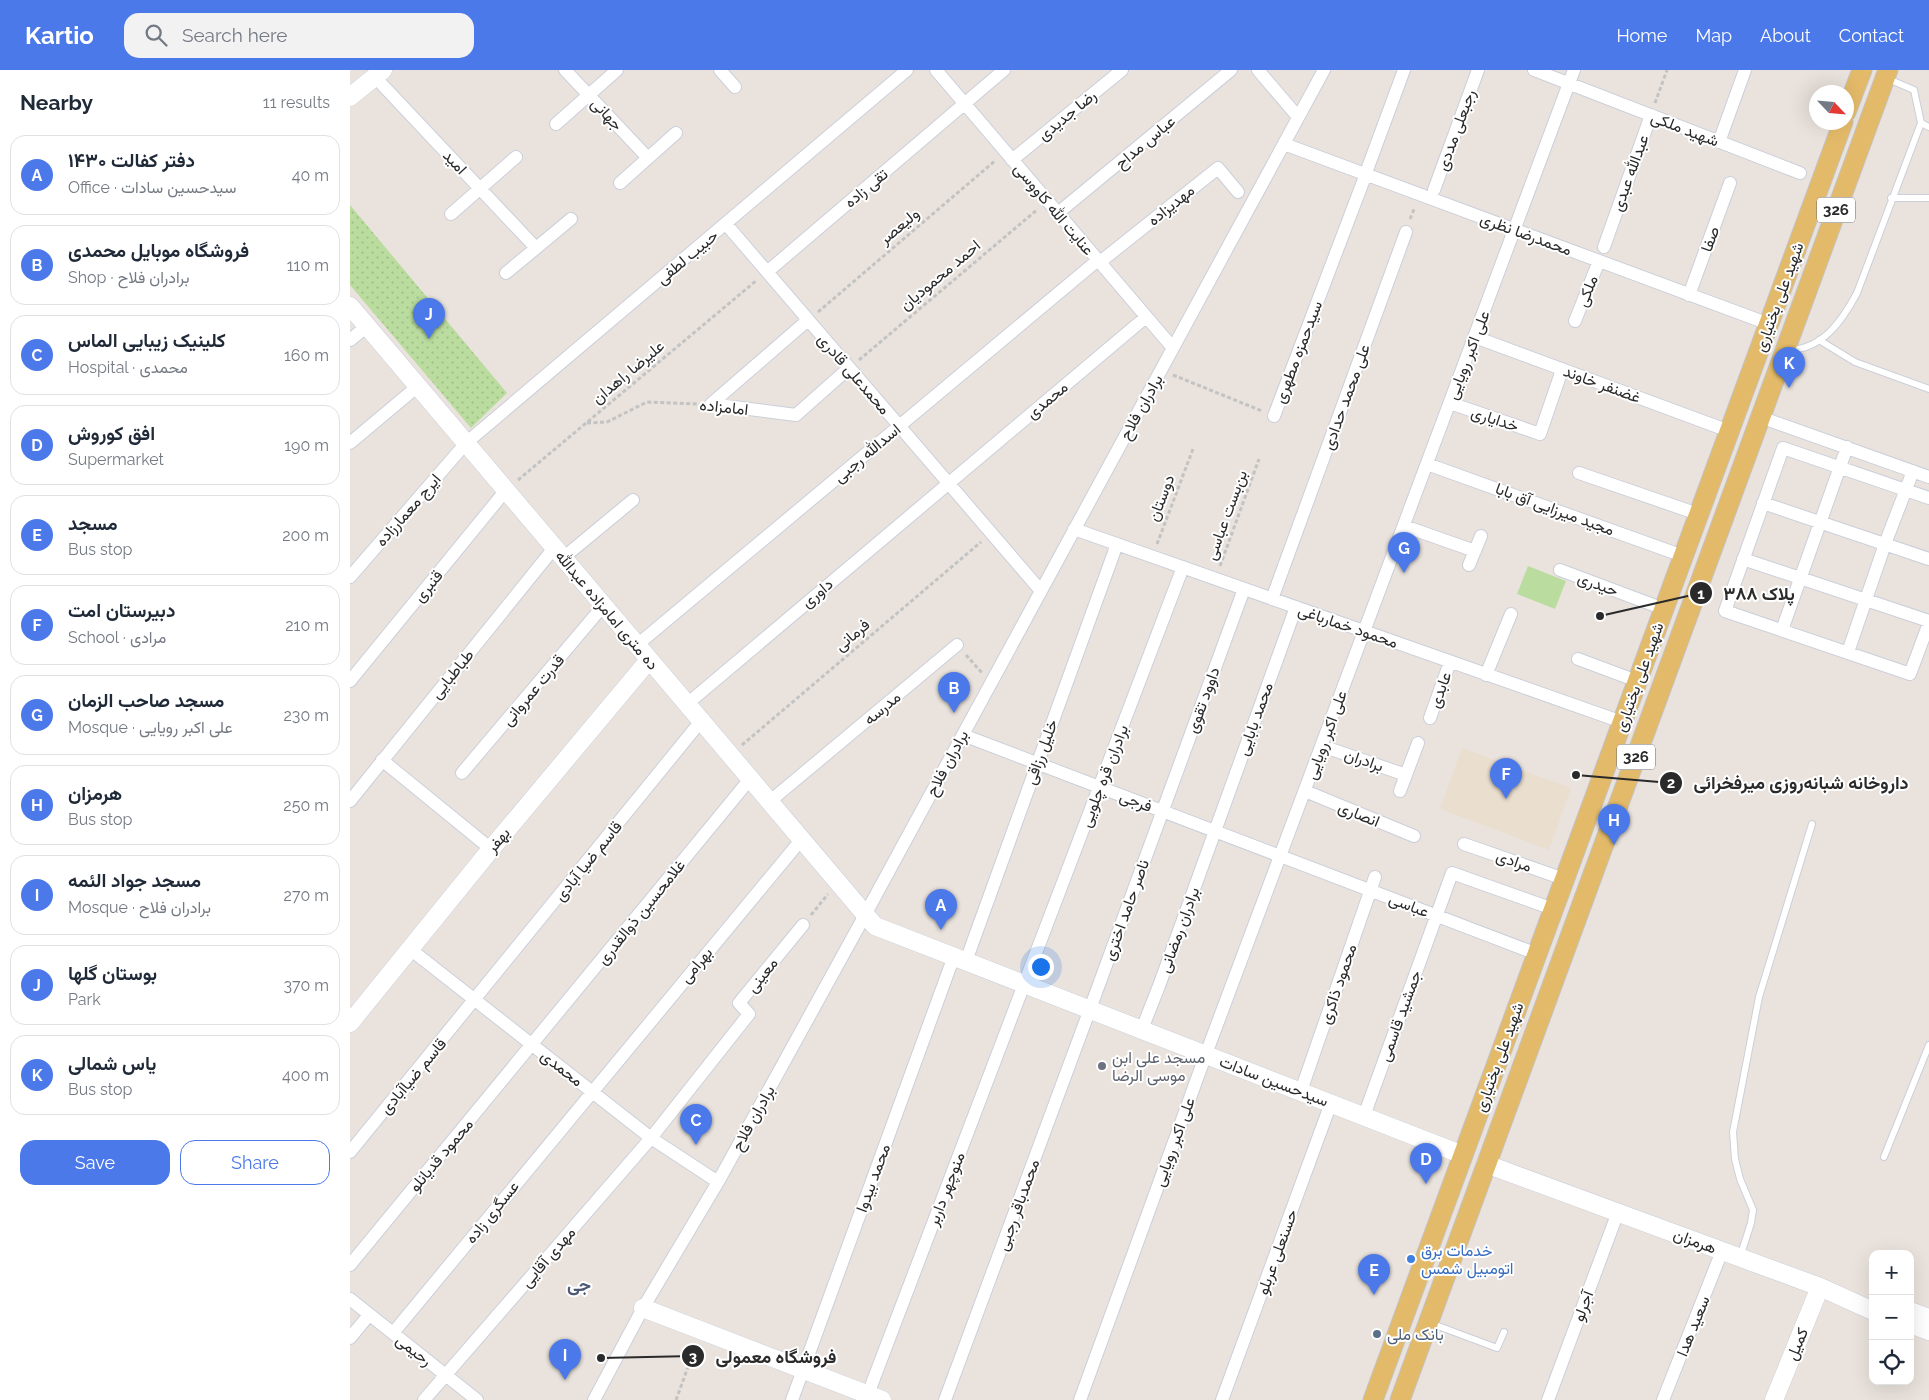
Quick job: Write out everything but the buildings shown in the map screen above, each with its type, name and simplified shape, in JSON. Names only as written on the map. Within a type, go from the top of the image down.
[{"type":"main road","points":[[1854,91],[1862,70]]},
{"type":"main road","points":[[350,97],[379,73]]},
{"type":"main road","name":"326","points":[[1785,350],[1886,74]]},
{"type":"main road","name":"شهید علی بختیاری","points":[[1373,1400],[1840,130]]},
{"type":"main road","name":"ده متری امامزاده عبدالله","points":[[350,306],[865,915]]},
{"type":"main road","name":"شهید علی بختیاری","points":[[1400,1400],[1785,350]]},
{"type":"main road","name":"بهفر","points":[[350,1022],[649,660]]},
{"type":"main road","points":[[1622,722],[1645,731]]},
{"type":"main road","name":"سیدحسین سادات","points":[[865,915],[875,926],[883,930],[960,958],[1463,1155]]},
{"type":"main road","points":[[1487,1090],[1510,1099]]},
{"type":"main road","points":[[1463,1155],[1486,1164]]},
{"type":"main road","name":"هرمزان","points":[[1486,1164],[1820,1287],[1869,1309]]},
{"type":"main road","name":"هرمزان","points":[[1820,1287],[1869,1298]]},
{"type":"main road","name":"کمیل","points":[[1774,1400],[1820,1287]]},
{"type":"main road","points":[[643,1308],[875,1397]]},
{"type":"main road","points":[[1914,1312],[1929,1318]]},
{"type":"main road","points":[[1914,1325],[1929,1331]]},
{"type":"street","name":"جهانی","points":[[565,70],[648,158]]},
{"type":"street","points":[[556,124],[617,70]]},
{"type":"street","points":[[720,70],[735,87]]},
{"type":"street","name":"حبیب لطفی","points":[[466,443],[907,70]]},
{"type":"street","name":"عنایت‌ الله کاووسی","points":[[936,70],[1173,348]]},
{"type":"street","name":"تقی زاده","points":[[767,272],[1004,70]]},
{"type":"street","name":"رضا جدیدی","points":[[1009,156],[1122,70]]},
{"type":"street","name":"عباس مداح","points":[[1058,213],[1231,70]]},
{"type":"street","points":[[1258,70],[1298,118]]},
{"type":"street","name":"برادران فلاح","points":[[594,1400],[643,1308],[718,1182],[865,915],[1324,70]]},
{"type":"street","name":"سیدحمزه مطهری","points":[[1274,416],[1404,70]]},
{"type":"street","name":"رجبعلی مددی","points":[[1434,190],[1478,70]]},
{"type":"street","name":"شهید ملکی","points":[[1534,70],[1800,173]]},
{"type":"street","name":"علی اکبر رویایی","points":[[1080,1400],[1206,1054],[1574,70]]},
{"type":"street","points":[[1719,142],[1745,70]]},
{"type":"street","name":"امید","points":[[379,73],[480,189],[536,248]]},
{"type":"street","name":"عبدالله عبدی","points":[[1604,247],[1651,115]]},
{"type":"street","points":[[620,183],[676,133]]},
{"type":"street","name":"محمدرضا نظری","points":[[1284,144],[1366,172],[1420,195],[1768,324]]},
{"type":"street","points":[[451,214],[516,157]]},
{"type":"street","name":"مهدیزاده","points":[[1099,262],[1218,168],[1238,192]]},
{"type":"street","name":"صفا","points":[[1689,295],[1730,183]]},
{"type":"street","points":[[506,273],[572,219]]},
{"type":"street","name":"محمدعلی قادری","points":[[726,224],[1041,591]]},
{"type":"street","name":"علی محمد حدادی","points":[[1272,599],[1406,232]]},
{"type":"street","name":"ملکی","points":[[1575,321],[1599,261]]},
{"type":"street","name":"اسدالله رجبی","points":[[637,646],[899,426],[1099,262]]},
{"type":"street","name":"محمدی","points":[[948,483],[1146,317]]},
{"type":"street","points":[[711,404],[808,320]]},
{"type":"street","points":[[350,340],[367,326]]},
{"type":"street","name":"غضنفر خاوند","points":[[1475,337],[1729,431]]},
{"type":"street","name":"امامزاده","points":[[711,404],[796,415],[849,368]]},
{"type":"street","name":"خدایاری","points":[[1450,404],[1540,434],[1562,370]]},
{"type":"street","points":[[350,443],[418,386]]},
{"type":"street","points":[[1760,417],[1929,477]]},
{"type":"street","name":"ایرج معمارزاده","points":[[350,577],[466,443]]},
{"type":"street","points":[[1782,630],[1847,447]]},
{"type":"street","points":[[1744,559],[1929,622],[1910,674],[1725,611],[1783,448],[1929,498]]},
{"type":"street","name":"مجید میرزایی آق بابا","points":[[1427,464],[1683,556]]},
{"type":"street","points":[[1848,652],[1913,471]]},
{"type":"street","points":[[1579,473],[1698,514]]},
{"type":"street","name":"داوری","points":[[687,704],[948,483]]},
{"type":"street","name":"قنبری","points":[[350,681],[506,490]]},
{"type":"street","name":"طباطبایی","points":[[350,801],[382,760],[559,553],[633,500]]},
{"type":"street","points":[[1763,503],[1929,559]]},
{"type":"street","points":[[1404,526],[1475,551]]},
{"type":"street","name":"محمود خمارباغی","points":[[1074,529],[1622,722]]},
{"type":"street","points":[[1469,565],[1482,536]]},
{"type":"street","name":"خلیل رزاقی","points":[[960,958],[1037,763],[1117,544]]},
{"type":"street","name":"برادران قره چلویی","points":[[1025,984],[1183,568]]},
{"type":"street","name":"حیدری","points":[[1560,570],[1664,609]]},
{"type":"street","name":"داوود تقوی","points":[[1162,810],[1244,589]]},
{"type":"street","name":"قدرت عمروانی","points":[[462,774],[603,606]]},
{"type":"street","name":"محمد بابایی","points":[[1214,831],[1296,607]]},
{"type":"street","points":[[1486,675],[1511,614]]},
{"type":"street","name":"مدرسه","points":[[769,802],[957,646]]},
{"type":"street","points":[[1578,659],[1637,681]]},
{"type":"street","name":"عابدی","points":[[1430,718],[1450,662]]},
{"type":"street","name":"قاسم ضیا آبادی","points":[[476,1000],[701,721]]},
{"type":"street","name":"فرجی","points":[[963,735],[1280,856]]},
{"type":"street","points":[[1400,791],[1418,742]]},
{"type":"street","name":"برادران","points":[[1322,746],[1406,775]]},
{"type":"street","points":[[382,760],[491,849]]},
{"type":"street","name":"غلامحسین ذوالقدری","points":[[533,1045],[750,779]]},
{"type":"street","name":"انصاری","points":[[1305,791],[1414,836]]},
{"type":"street","name":"ناصر حامد اختری","points":[[1090,1009],[1162,810]]},
{"type":"street","name":"برادران رمضانی","points":[[1142,1029],[1214,831]]},
{"type":"street","name":"بهرامی","points":[[592,1092],[801,840]]},
{"type":"street","name":"مرادی","points":[[1464,844],[1564,879]]},
{"type":"street","name":"عباسی","points":[[1280,856],[1537,954]]},
{"type":"street","name":"جمشید قاسمی","points":[[1364,1116],[1452,873],[1553,910]]},
{"type":"street","name":"محمود ذاکری","points":[[1301,1091],[1375,877]]},
{"type":"street","name":"معینی","points":[[651,1138],[749,1014],[739,1003],[803,925]]},
{"type":"street","name":"محمدی","points":[[410,948],[651,1138],[718,1182]]},
{"type":"street","name":"محمد بیدوا","points":[[792,1400],[960,958]]},
{"type":"street","name":"منوچهر داربر","points":[[875,1397],[1025,984]]},
{"type":"street","name":"قاسم ضیاآبادی","points":[[350,1152],[476,1000]]},
{"type":"street","name":"محمدباقر رجبی","points":[[945,1400],[1090,1009]]},
{"type":"street","name":"محمود قدیانلو","points":[[350,1265],[533,1045]]},
{"type":"street","name":"عسگری زاده","points":[[393,1333],[592,1092]]},
{"type":"street","name":"حسنعلی عربلو","points":[[1222,1400],[1331,1103]]},
{"type":"street","name":"مهدی آقایی","points":[[424,1400],[651,1138]]},
{"type":"street","name":"آجرلو","points":[[1548,1400],[1618,1212]]},
{"type":"street","name":"سعید هدا","points":[[1663,1400],[1722,1251]]},
{"type":"street","name":"رحیمی","points":[[350,1300],[477,1400]]},
{"type":"street","points":[[350,1338],[369,1315]]},
{"type":"lane","points":[[1785,350],[1801,349],[1819,340],[1834,329],[1846,312],[1857,293],[1891,198],[1921,123],[1914,90],[1886,74]]},
{"type":"lane","points":[[1921,123],[1929,127]]},
{"type":"lane","points":[[1891,198],[1929,198]]},
{"type":"lane","points":[[1819,340],[1855,362],[1929,389]]},
{"type":"lane","points":[[1740,1258],[1753,1210],[1740,1179],[1735,1159],[1733,1132],[1760,996],[1812,824]]},
{"type":"lane","points":[[1884,1157],[1929,1045]]},
{"type":"lane","points":[[1428,1322],[1498,1348],[1504,1332]]},
{"type":"path","name":"عبدالله عبدی","points":[[1651,115],[1667,70]]},
{"type":"path","name":"ولیعصر","points":[[808,320],[1009,156]]},
{"type":"path","points":[[1406,232],[1420,195]]},
{"type":"path","name":"احمد محمودیان","points":[[849,368],[1048,201]]},
{"type":"path","name":"علیرضا راهدان","points":[[506,490],[767,272]]},
{"type":"path","name":"سیدحمزه مطهری","points":[[1161,370],[1274,416]]},
{"type":"path","name":"امامزاده","points":[[587,423],[607,422],[647,402],[711,404]]},
{"type":"path","name":"دوستان","points":[[1152,556],[1193,449]]},
{"type":"path","name":"بن‌بست عباسی","points":[[1216,579],[1259,459]]},
{"type":"path","name":"فرمانی","points":[[730,755],[991,534]]},
{"type":"path","points":[[957,646],[991,683]]},
{"type":"path","points":[[803,925],[838,883]]},
{"type":"path","points":[[676,1400],[701,1330]]},
{"type":"shaded area","points":[[1462,748],[1571,788],[1549,850],[1440,809]]},
{"type":"green space","points":[[350,205],[507,393],[471,428],[350,285]]},
{"type":"green space","points":[[1528,566],[1566,581],[1555,609],[1517,594]]},
{"type":"place","name":"بوستان گلها","points":[[429,339]]},
{"type":"place","name":"یاس شمالی","points":[[1789,388]]},
{"type":"place","name":"مسجد صاحب الزمان","points":[[1404,573]]},
{"type":"place","name":"پلاک ۳۸۸","points":[[1600,616]]},
{"type":"place","name":"فروشگاه موبایل محمدی","points":[[954,713]]},
{"type":"place","name":"داروخانه شبانه‌روزی میرفخرائی","points":[[1576,775]]},
{"type":"place","name":"دبیرستان امت","points":[[1506,799]]},
{"type":"place","name":"هرمزان","points":[[1614,845]]},
{"type":"place","name":"دفتر کفالت ۱۴۳۰","points":[[941,930]]},
{"type":"place","name":"مسجد علی ابن موسی الرضا","points":[[1102,1066]]},
{"type":"place","name":"کلینیک زیبایی الماس","points":[[696,1145]]},
{"type":"place","name":"افق کوروش","points":[[1426,1184]]},
{"type":"place","name":"خدمات برق اتومبیل شمس","points":[[1411,1259]]},
{"type":"place","name":"مسجد","points":[[1374,1295]]},
{"type":"place","name":"بانک ملی","points":[[1377,1334]]},
{"type":"place","name":"فروشگاه معمولی","points":[[601,1358]]},
{"type":"place","name":"مسجد جواد الئمه","points":[[565,1380]]},
{"type":"district","name":"جی","points":[[579,1284]]}]
